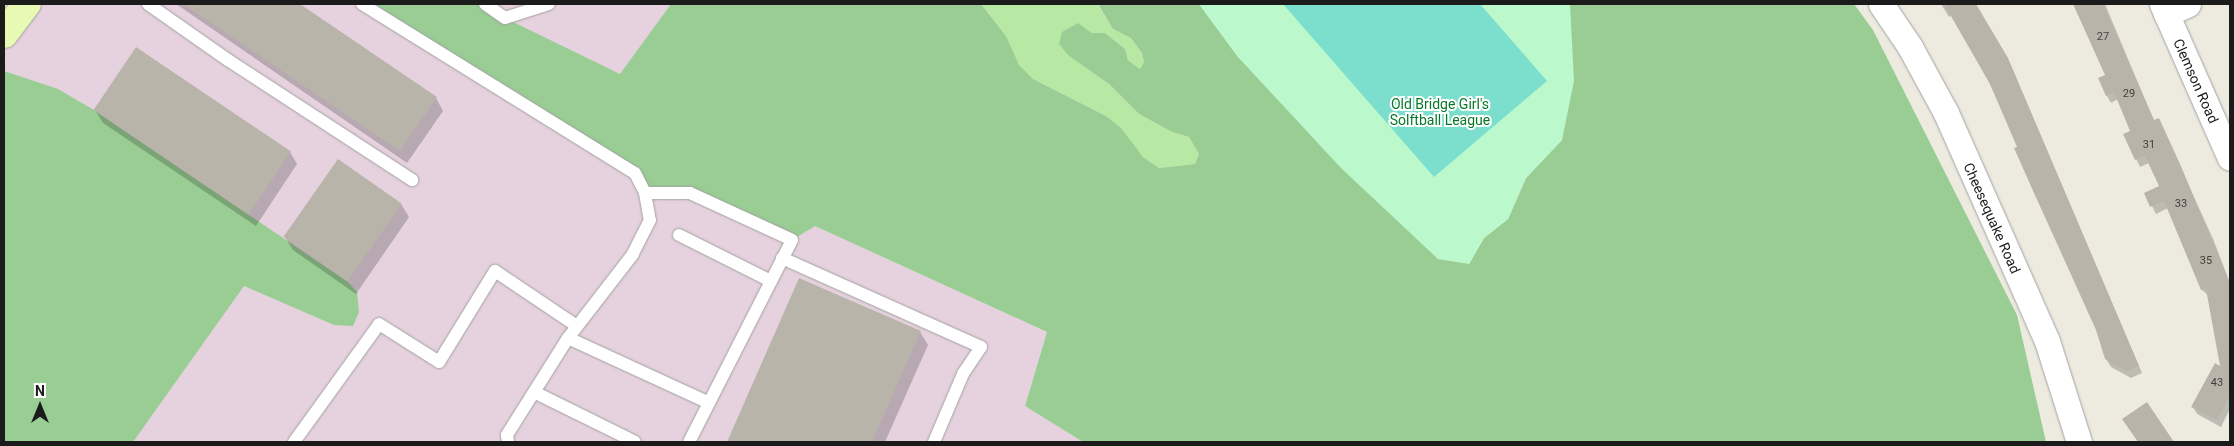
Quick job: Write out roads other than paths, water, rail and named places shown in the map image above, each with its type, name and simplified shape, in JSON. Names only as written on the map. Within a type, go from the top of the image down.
[{"type":"main road","points":[[4,34],[27,4]]},
{"type":"street","name":"Cheesequake Road","points":[[1881,4],[1910,47],[1950,122],[2046,341],[2079,442]]},
{"type":"street","name":"Clemson Road","points":[[2172,7],[2230,158]]},
{"type":"lane","points":[[148,4],[228,60],[412,180]]},
{"type":"lane","points":[[362,4],[635,173],[645,193],[650,220],[633,254],[568,338],[536,393],[507,435],[508,442]]},
{"type":"lane","points":[[485,4],[505,18],[549,4]]},
{"type":"lane","points":[[645,193],[690,193],[792,240],[689,442]]},
{"type":"lane","points":[[678,234],[771,281]]},
{"type":"lane","points":[[782,258],[981,347],[963,374],[934,442]]},
{"type":"lane","points":[[294,442],[379,324],[439,362],[495,271],[577,326]]},
{"type":"lane","points":[[568,338],[709,403]]},
{"type":"lane","points":[[536,393],[636,442]]},
{"type":"park label","name":"Old Bridge Girl's Solftball League","points":[[1440,112]]}]
